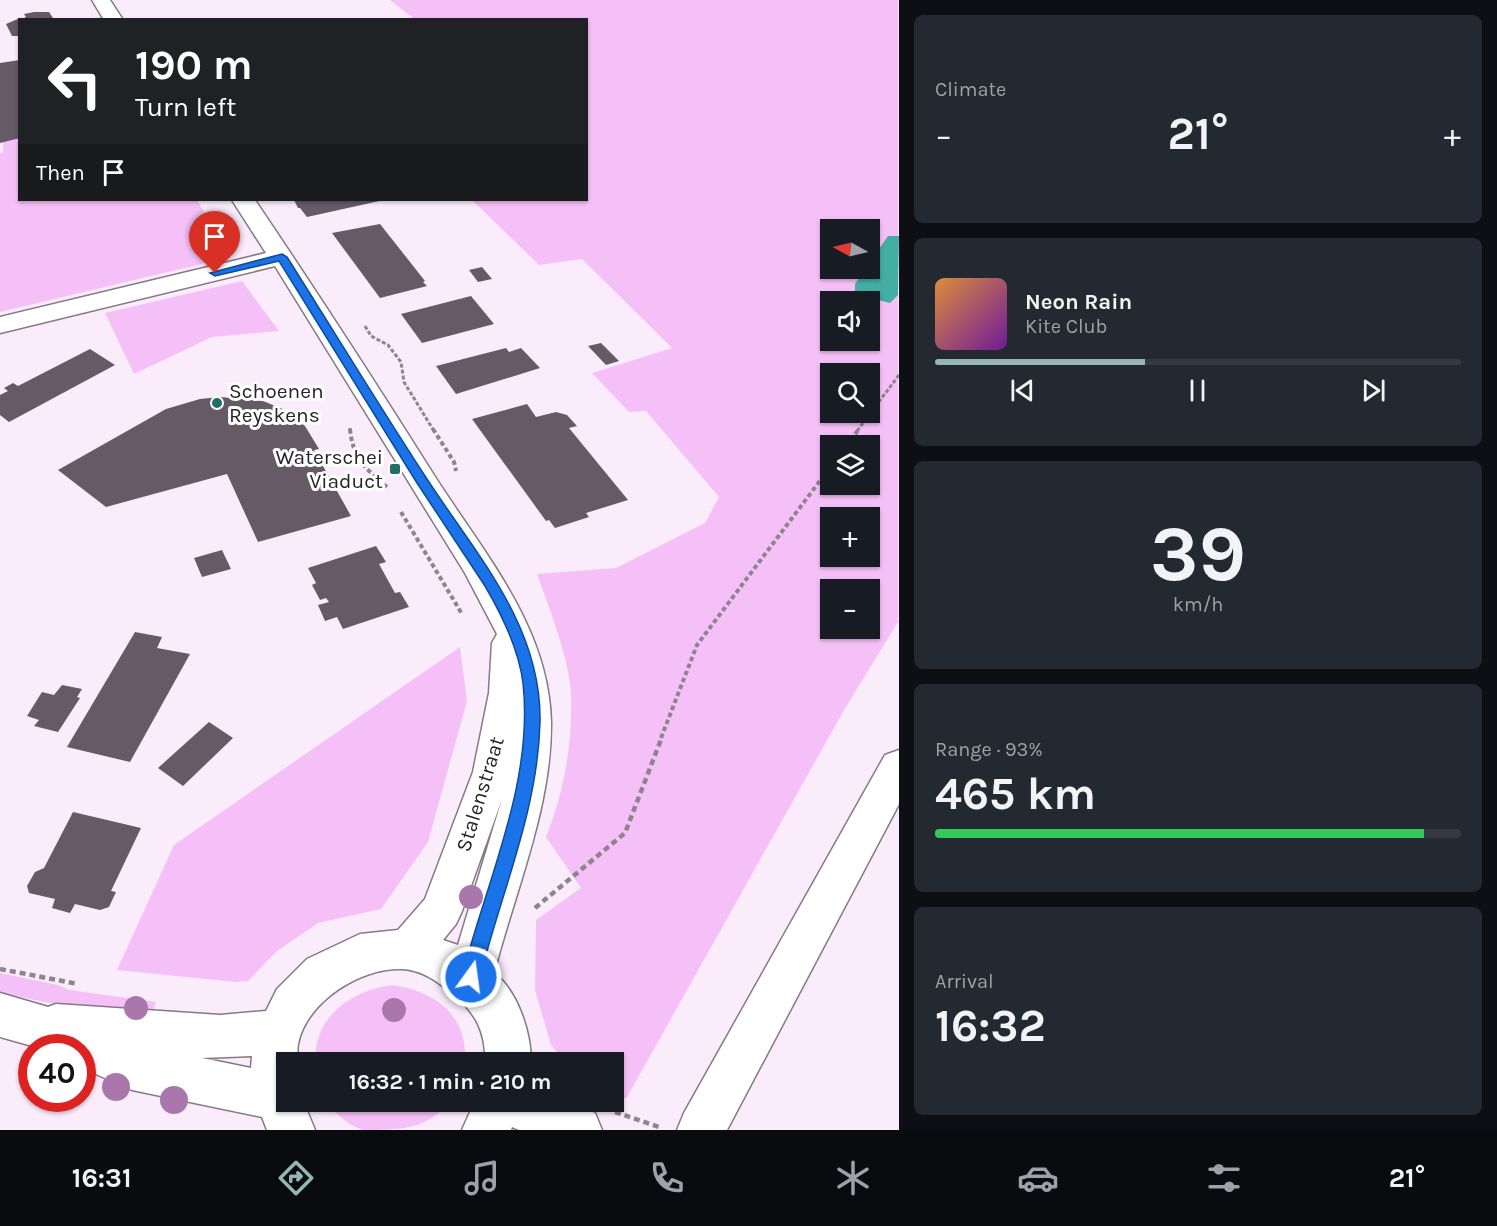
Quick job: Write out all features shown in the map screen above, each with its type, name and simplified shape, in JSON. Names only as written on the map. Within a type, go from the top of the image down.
[{"type":"main road","points":[[101,0],[113,18]]},
{"type":"main road","name":"Stalenstraat","points":[[245,201],[421,480],[490,582],[524,653],[530,682],[532,721],[527,776],[509,851],[483,928],[471,977]]},
{"type":"main road","points":[[0,325],[282,257]]},
{"type":"main road","name":"Stalenstraat","points":[[409,949],[441,911],[492,772],[507,693],[510,625]]},
{"type":"main road","points":[[693,1125],[898,765]]},
{"type":"main road","points":[[19,1020],[132,1067],[283,1113],[272,1064],[278,1032],[297,997],[317,976],[340,961],[366,951],[409,949],[442,958],[471,977],[490,1000],[503,1028],[507,1052]]},
{"type":"main road","points":[[19,1020],[220,1037],[278,1032]]},
{"type":"main road","points":[[486,1130],[495,1112]]},
{"type":"main road","points":[[547,1112],[592,1118]]},
{"type":"path","points":[[854,435],[898,375]]},
{"type":"path","points":[[345,420],[351,430],[352,447],[363,467],[387,487],[393,497]]},
{"type":"path","points":[[530,912],[625,833],[697,645],[820,481]]},
{"type":"path","points":[[398,507],[464,617]]},
{"type":"path","points":[[592,1118],[693,1125]]},
{"type":"shaded area","points":[[390,0],[898,0],[898,622],[844,710],[626,1099],[624,1098],[624,1052],[557,1052],[551,1045],[535,990],[536,920],[581,888],[546,837],[558,802],[566,766],[571,693],[563,649],[537,574],[616,568],[705,523],[719,497],[646,411],[629,412],[592,373],[672,348],[582,259],[539,265],[473,201],[588,201],[588,18],[413,18]]},
{"type":"shaded area","points":[[18,130],[18,201],[198,201],[231,257],[0,312],[0,153],[3,152],[3,132]]},
{"type":"shaded area","points":[[888,236],[899,236],[898,295],[890,303],[880,300],[880,291],[855,291],[855,284],[858,279],[880,279],[880,248]]},
{"type":"shaded area","points":[[242,281],[279,331],[212,337],[134,374],[105,313]]},
{"type":"shaded area","points":[[460,647],[467,701],[428,842],[381,909],[318,923],[277,951],[248,981],[236,982],[117,970],[174,845]]},
{"type":"shaded area","points":[[0,973],[58,985],[69,990],[156,1002],[152,1016],[76,1008],[0,993]]},
{"type":"shaded area","points":[[392,985],[408,988],[422,993],[446,1008],[461,1031],[464,1052],[316,1052],[321,1031],[338,1008],[349,1000],[377,988]]},
{"type":"shaded area","points":[[336,1112],[441,1112],[422,1123],[389,1130],[363,1130]]},
{"type":"building","points":[[49,12],[53,18],[24,18],[26,17],[24,14]]},
{"type":"building","points":[[18,19],[18,36],[12,36],[6,24]]},
{"type":"building","points":[[18,60],[18,138],[0,143],[0,63]]},
{"type":"building","points":[[294,201],[379,201],[307,217]]},
{"type":"building","points":[[380,224],[427,286],[380,298],[332,233]]},
{"type":"building","points":[[482,267],[492,279],[478,282],[469,270]]},
{"type":"building","points":[[471,296],[494,324],[422,343],[401,314]]},
{"type":"building","points":[[601,343],[619,361],[606,365],[588,346]]},
{"type":"building","points":[[506,348],[509,352],[521,348],[540,368],[456,394],[436,366]]},
{"type":"building","points":[[90,349],[115,365],[9,422],[0,415],[0,395],[8,391],[4,388],[13,383],[18,386]]},
{"type":"building","points":[[220,397],[263,401],[285,410],[305,426],[319,449],[314,450],[351,516],[258,542],[227,474],[106,507],[58,470],[166,409],[200,399]]},
{"type":"building","points":[[527,404],[536,417],[556,412],[567,415],[577,426],[569,428],[628,500],[586,513],[589,517],[555,528],[549,520],[546,521],[472,419]]},
{"type":"building","points":[[376,546],[386,562],[379,564],[395,593],[400,592],[409,607],[343,629],[337,617],[325,621],[318,605],[329,602],[326,598],[320,600],[312,585],[316,583],[308,568]]},
{"type":"building","points":[[222,550],[231,569],[202,577],[194,558]]},
{"type":"building","points":[[135,632],[162,637],[157,648],[190,654],[130,762],[67,747]]},
{"type":"building","points":[[62,685],[82,689],[77,697],[80,698],[58,732],[34,726],[39,720],[27,716],[42,692],[54,695]]},
{"type":"building","points":[[209,722],[233,738],[183,786],[158,768]]},
{"type":"building","points":[[73,812],[141,828],[111,891],[116,892],[109,907],[100,910],[75,904],[70,913],[52,908],[55,899],[29,893],[27,886],[35,872],[44,868]]},
{"type":"place","name":"Schoenen Reyskens","points":[[217,403]]},
{"type":"place","name":"Waterschei Viaduct","points":[[395,469]]},
{"type":"route","points":[[215,273],[282,257],[421,480],[490,582],[524,653],[530,682],[532,721],[527,776],[509,851],[483,928],[471,977]]}]
